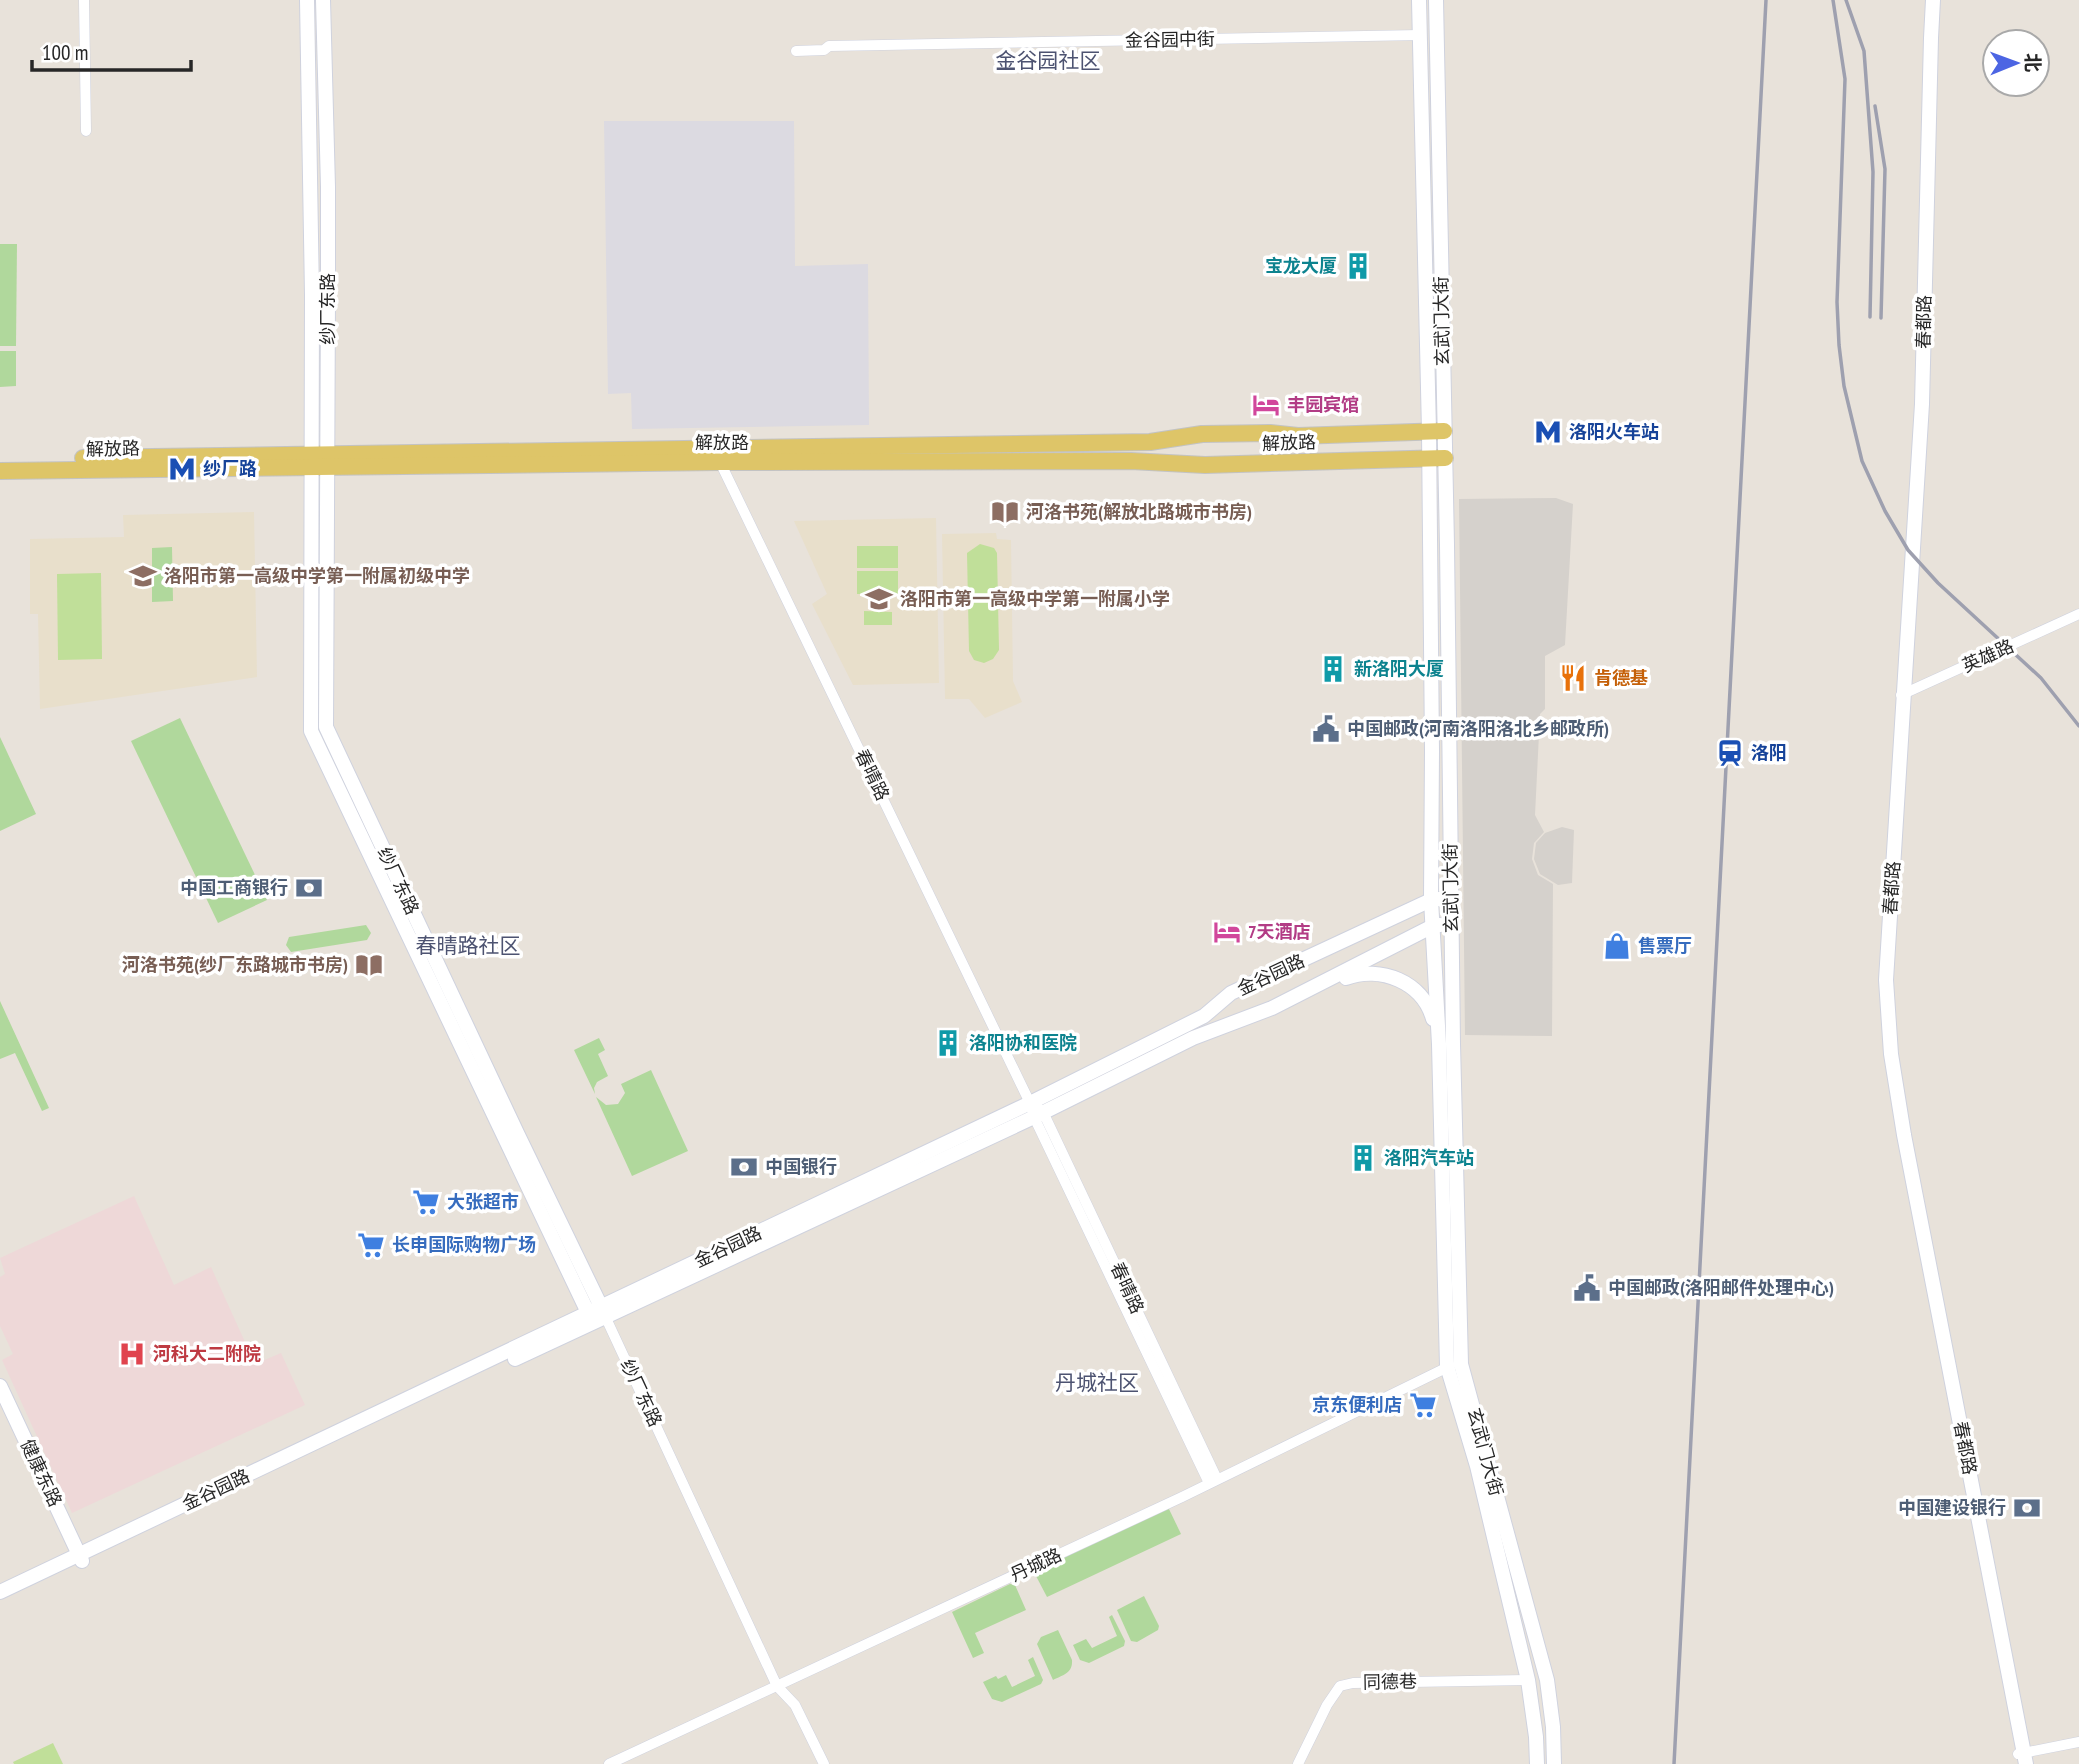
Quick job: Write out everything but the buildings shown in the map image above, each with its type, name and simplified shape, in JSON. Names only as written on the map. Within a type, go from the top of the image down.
[{"type":"main road","name":"纱厂东路","points":[[307,0],[326,727],[517,1133],[597,1315]]},
{"type":"main road","name":"纱厂东路","points":[[320,460],[328,187],[323,0]]},
{"type":"main road","name":"玄武门大街","points":[[1419,0],[1452,924],[1454,1365],[1547,1680],[1554,1764]]},
{"type":"main road","name":"玄武门大街","points":[[1436,0],[1436,431]]},
{"type":"main road","name":"春都路","points":[[1900,695],[1916,405],[1924,0]]},
{"type":"main road","name":"春都路","points":[[1933,0],[1922,404],[1880,981],[1886,1057],[1898,1137],[2022,1759]]},
{"type":"main road","name":"解放路","points":[[0,461],[719,455],[1150,442],[1202,435],[1270,433],[1298,436],[1436,431]]},
{"type":"main road","name":"解放路","points":[[719,455],[1130,461],[1205,465],[1437,459]]},
{"type":"main road","name":"玄武门大街","points":[[1437,459],[1431,900],[1454,1365],[1528,1680],[1537,1764]]},
{"type":"main road","name":"解放路","points":[[0,471],[320,460]]},
{"type":"main road","name":"金谷园路","points":[[1036,1110],[1204,1016],[1231,993],[1431,900],[1451,898]]},
{"type":"main road","name":"金谷园路","points":[[0,1592],[80,1558],[1036,1110],[1193,1038],[1272,1008],[1433,926],[1452,924]]},
{"type":"main road","points":[[1301,994],[1358,973],[1387,975],[1408,984],[1429,1007],[1439,1044]]},
{"type":"main road","name":"健康东路","points":[[0,1386],[80,1558]]},
{"type":"main road","name":"金谷园路","points":[[0,1600],[80,1558]]},
{"type":"street","points":[[84,0],[86,131]]},
{"type":"street","name":"金谷园中街","points":[[796,51],[824,50],[829,46],[1420,35]]},
{"type":"street","name":"春晴路","points":[[719,455],[1213,1481]]},
{"type":"street","name":"英雄路","points":[[1900,695],[2079,614]]},
{"type":"street","name":"纱厂东路","points":[[597,1315],[777,1686],[795,1705],[824,1764]]},
{"type":"street","name":"丹城路","points":[[610,1764],[1454,1365]]},
{"type":"street","name":"同德巷","points":[[1298,1764],[1326,1705],[1340,1686],[1353,1683],[1528,1680]]},
{"type":"street","points":[[2022,1759],[2079,1742]]},
{"type":"shaded area","points":[[604,121],[794,121],[795,266],[868,264],[869,425],[632,429],[631,393],[608,394]]},
{"type":"shaded area","points":[[1556,498],[1573,504],[1565,645],[1545,656],[1545,709],[1540,714],[1535,815],[1544,832],[1534,843],[1532,859],[1538,875],[1553,884],[1552,1036],[1465,1035],[1459,499]]},
{"type":"shaded area","name":"洛阳市第一高级中学第一附属初级中学","points":[[254,512],[257,677],[40,709],[38,614],[30,614],[30,539],[124,537],[123,515]]},
{"type":"shaded area","name":"洛阳市第一高级中学第一附属小学","points":[[936,518],[939,683],[853,685],[812,604],[827,594],[794,521]]},
{"type":"shaded area","name":"洛阳市第一高级中学第一附属小学","points":[[996,533],[997,539],[1011,540],[1013,681],[1022,702],[985,718],[969,699],[945,699],[942,534]]},
{"type":"shaded area","points":[[1562,827],[1574,830],[1572,883],[1558,885],[1540,874],[1534,859],[1536,843],[1545,833]]},
{"type":"shaded area","name":"河科大二附院","points":[[134,1196],[174,1285],[211,1267],[255,1364],[281,1353],[305,1405],[72,1513],[2,1360],[13,1354],[0,1326],[0,1277],[5,1274],[0,1258]]},
{"type":"green space","points":[[0,244],[17,244],[16,346],[0,346]]},
{"type":"green space","points":[[0,351],[16,351],[16,386],[0,387]]},
{"type":"green space","points":[[980,544],[994,548],[997,553],[999,650],[993,659],[984,663],[974,660],[969,651],[967,553]]},
{"type":"green space","points":[[857,546],[898,546],[898,568],[857,568]]},
{"type":"green space","points":[[172,547],[173,601],[152,602],[152,548]]},
{"type":"green space","points":[[857,571],[898,571],[898,594],[857,594]]},
{"type":"green space","points":[[101,573],[102,659],[58,660],[57,574]]},
{"type":"green space","points":[[864,611],[892,612],[892,625],[864,625]]},
{"type":"green space","points":[[180,718],[267,900],[218,923],[131,741]]},
{"type":"green space","points":[[0,737],[36,814],[0,831]]},
{"type":"green space","points":[[366,925],[371,933],[367,940],[291,952],[286,945],[289,937]]},
{"type":"green space","points":[[0,1001],[49,1108],[42,1111],[15,1053],[0,1059]]},
{"type":"green space","points":[[599,1038],[605,1050],[598,1054],[608,1076],[597,1082],[595,1094],[574,1050]]},
{"type":"green space","points":[[651,1070],[688,1151],[632,1176],[596,1097],[606,1105],[618,1104],[625,1093],[621,1084]]},
{"type":"green space","points":[[1168,1507],[1181,1534],[1047,1597],[1036,1576],[1038,1570]]},
{"type":"green space","points":[[1010,1584],[1015,1585],[1026,1610],[975,1633],[984,1653],[973,1658],[952,1612]]},
{"type":"green space","points":[[1144,1596],[1159,1626],[1158,1630],[1137,1642],[1131,1641],[1117,1610]]},
{"type":"green space","points":[[1112,1615],[1125,1641],[1124,1646],[1089,1663],[1080,1660],[1073,1645],[1086,1639],[1092,1648],[1117,1636],[1109,1617]]},
{"type":"green space","points":[[1058,1630],[1072,1664],[1067,1673],[1053,1680],[1037,1644],[1041,1637]]},
{"type":"green space","points":[[1033,1657],[1043,1680],[1041,1684],[1002,1702],[992,1699],[983,1682],[1006,1675],[1012,1687],[1035,1676],[1028,1660]]},
{"type":"green space","points":[[53,1743],[63,1764],[14,1764],[13,1762]]},
{"type":"railway","points":[[1674,1764],[1766,0]]},
{"type":"railway","points":[[1833,0],[1845,79],[1837,302],[1839,345],[1844,386],[1862,461],[1885,511],[1908,550],[1938,583],[2041,678],[2079,726]]},
{"type":"railway","points":[[1846,0],[1864,51],[1873,172],[1870,317]]},
{"type":"railway","points":[[1875,106],[1885,169],[1881,318]]},
{"type":"place","name":"宝龙大厦","points":[[1358,266]]},
{"type":"place","name":"丰园宾馆","points":[[1266,405]]},
{"type":"place","name":"洛阳火车站","points":[[1548,432]]},
{"type":"place","name":"纱厂路","points":[[182,469]]},
{"type":"place","name":"河洛书苑(解放北路城市书房)","points":[[1005,512]]},
{"type":"place","name":"洛阳市第一高级中学第一附属初级中学","points":[[143,576]]},
{"type":"place","name":"洛阳市第一高级中学第一附属小学","points":[[879,599]]},
{"type":"place","name":"新洛阳大厦","points":[[1333,669]]},
{"type":"place","name":"肯德基","points":[[1573,678]]},
{"type":"place","name":"中国邮政(河南洛阳洛北乡邮政所)","points":[[1326,729]]},
{"type":"place","name":"洛阳","points":[[1730,753]]},
{"type":"place","name":"中国工商银行","points":[[309,888]]},
{"type":"place","name":"7天酒店","points":[[1227,932]]},
{"type":"place","name":"售票厅","points":[[1617,946]]},
{"type":"place","name":"河洛书苑(纱厂东路城市书房)","points":[[369,965]]},
{"type":"place","name":"洛阳协和医院","points":[[948,1043]]},
{"type":"place","name":"洛阳汽车站","points":[[1363,1158]]},
{"type":"place","name":"中国银行","points":[[744,1167]]},
{"type":"place","name":"大张超市","points":[[426,1202]]},
{"type":"place","name":"长申国际购物广场","points":[[371,1245]]},
{"type":"place","name":"中国邮政(洛阳邮件处理中心)","points":[[1587,1288]]},
{"type":"place","name":"河科大二附院","points":[[132,1354]]},
{"type":"place","name":"京东便利店","points":[[1423,1405]]},
{"type":"place","name":"中国建设银行","points":[[2027,1508]]},
{"type":"district","name":"金谷园社区","points":[[1048,61]]},
{"type":"district","name":"春晴路社区","points":[[468,946]]},
{"type":"district","name":"丹城社区","points":[[1097,1383]]}]
